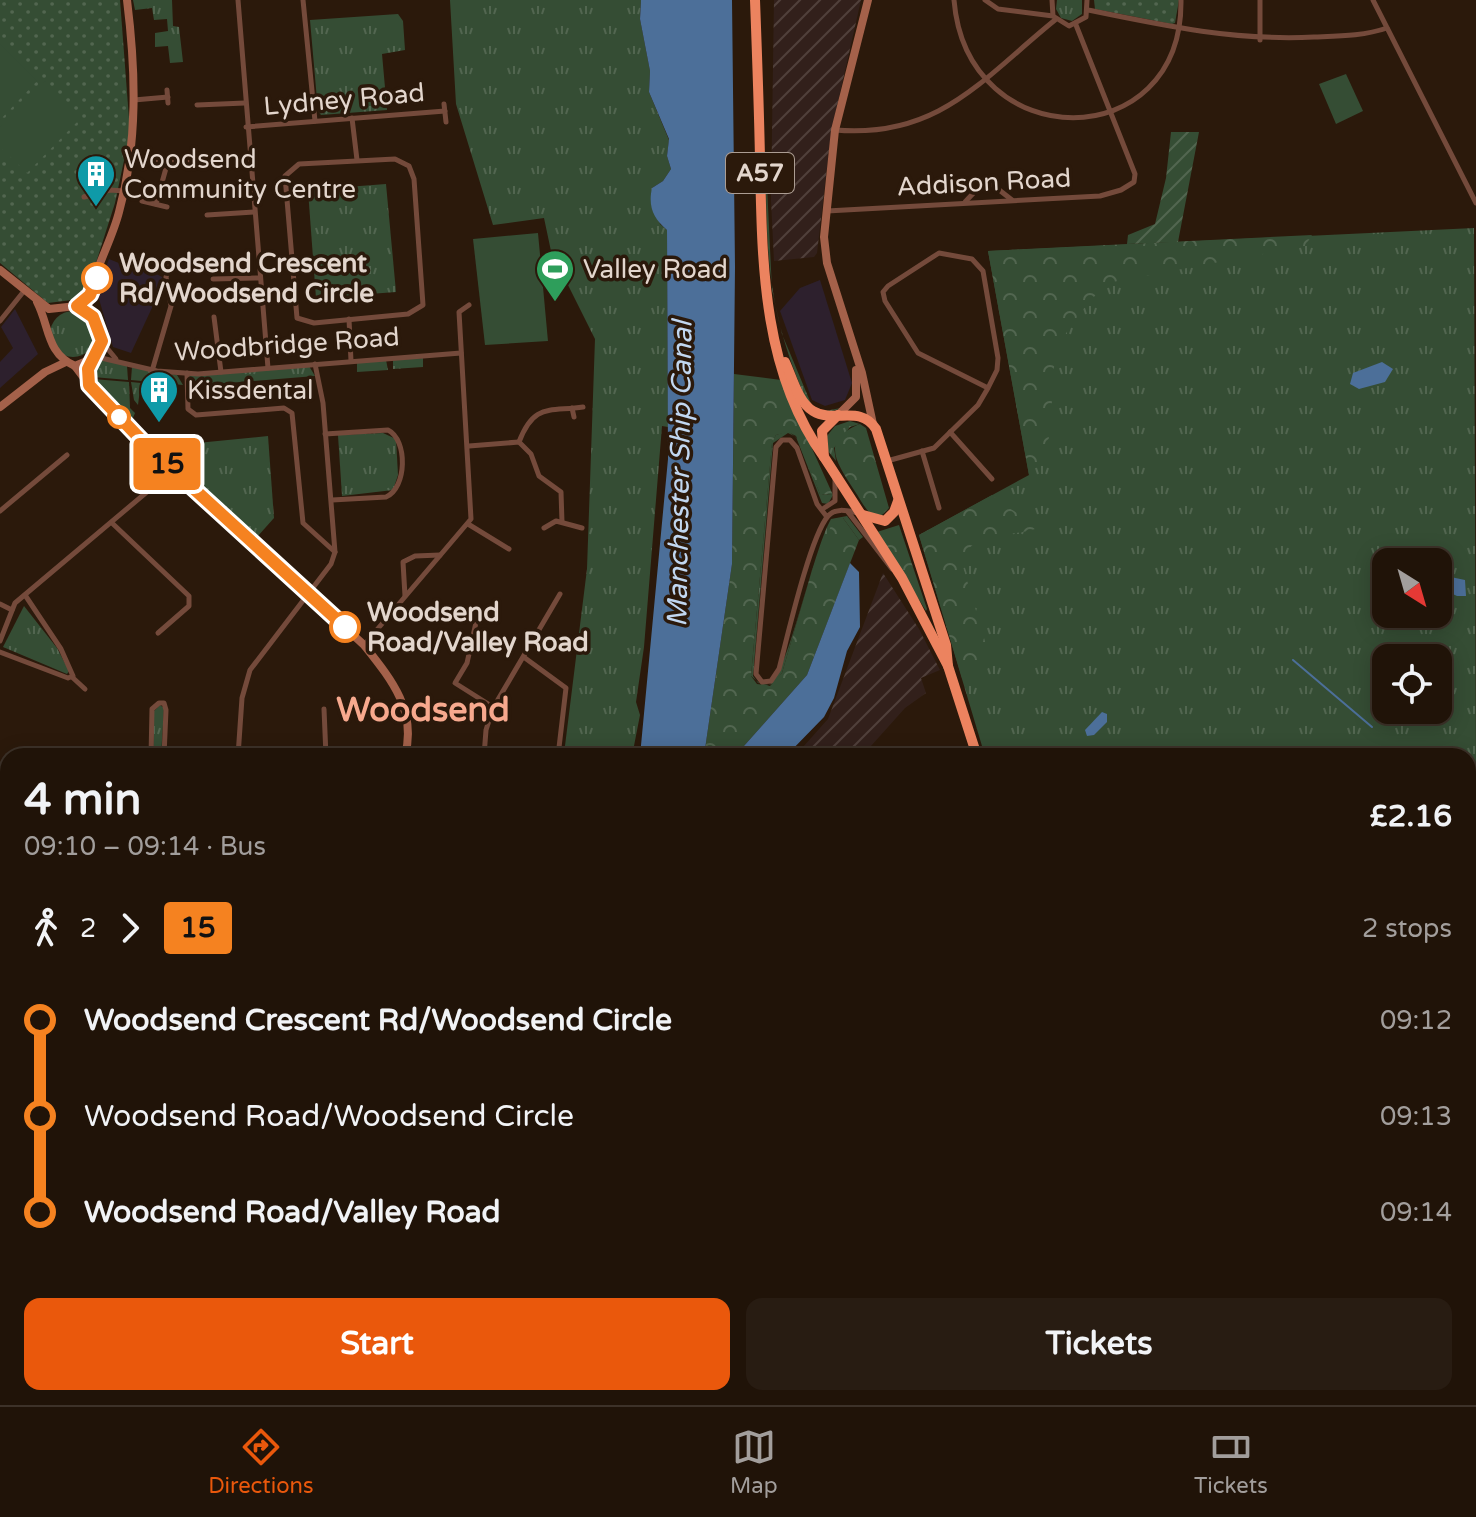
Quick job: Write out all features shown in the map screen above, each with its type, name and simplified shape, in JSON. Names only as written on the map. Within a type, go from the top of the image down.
[{"type":"highway","name":"A57","points":[[755,0],[762,259],[777,346],[796,411],[902,578],[948,666],[974,748]]},
{"type":"highway","name":"A57","points":[[777,346],[806,405],[820,414],[855,414],[873,424],[946,645],[948,666]]},
{"type":"highway","points":[[824,457],[820,441],[822,431],[838,415]]},
{"type":"highway","points":[[862,514],[878,523],[885,521],[894,512],[898,499]]},
{"type":"street","points":[[117,359],[102,341],[88,311],[90,295],[125,191],[132,158],[134,100],[127,0]]},
{"type":"street","points":[[238,0],[268,368]]},
{"type":"street","points":[[303,0],[315,121]]},
{"type":"street","points":[[868,0],[835,130],[825,211],[827,263],[873,424]]},
{"type":"street","points":[[954,0],[965,48],[986,81],[1003,97],[1039,115],[1076,119],[1111,112],[1138,96],[1156,78],[1172,53],[1179,29],[1181,0]]},
{"type":"street","points":[[985,0],[998,9],[1054,18],[1061,24],[1076,25]]},
{"type":"street","points":[[1052,0],[1054,18]]},
{"type":"street","points":[[1076,25],[1088,10],[1087,0]]},
{"type":"street","points":[[1260,0],[1260,40]]},
{"type":"street","points":[[1373,0],[1476,203]]},
{"type":"street","points":[[1088,10],[1179,29],[1260,40],[1359,34],[1387,28]]},
{"type":"street","points":[[835,130],[871,131],[905,126],[953,105],[986,81],[1054,18]]},
{"type":"street","points":[[1076,25],[1111,112]]},
{"type":"street","points":[[134,100],[168,100],[167,90]]},
{"type":"street","points":[[197,105],[245,103]]},
{"type":"street","name":"Lydney Road","points":[[246,127],[445,107],[446,122]]},
{"type":"street","name":"Addison Road","points":[[825,211],[1110,194],[1128,187],[1135,174],[1111,112]]},
{"type":"street","points":[[352,118],[357,160]]},
{"type":"street","points":[[132,158],[188,162]]},
{"type":"street","points":[[395,159],[413,172],[425,298],[415,313],[314,323],[297,318],[283,181],[288,171],[299,164],[357,160],[395,159]]},
{"type":"street","points":[[156,204],[168,161]]},
{"type":"street","points":[[965,203],[982,184],[989,182],[1012,201]]},
{"type":"street","points":[[84,197],[110,190],[125,191]]},
{"type":"street","points":[[142,201],[167,207]]},
{"type":"street","points":[[207,215],[254,212]]},
{"type":"street","points":[[887,461],[934,448],[978,405],[988,388],[997,370],[998,358],[983,271],[972,259],[946,252],[936,254],[888,286],[883,292],[885,301],[918,353],[988,388]]},
{"type":"street","points":[[152,371],[171,306],[167,272],[171,262]]},
{"type":"street","points":[[159,269],[167,272]]},
{"type":"street","points":[[0,270],[49,309],[77,306],[90,295]]},
{"type":"street","points":[[213,279],[259,278]]},
{"type":"street","points":[[0,321],[24,291]]},
{"type":"street","points":[[37,302],[52,348],[45,372]]},
{"type":"street","points":[[364,645],[468,524],[473,513],[459,312],[469,305]]},
{"type":"street","points":[[77,306],[88,311]]},
{"type":"street","points":[[47,327],[61,309]]},
{"type":"street","points":[[214,317],[221,372]]},
{"type":"street","points":[[349,319],[351,361]]},
{"type":"street","points":[[89,385],[94,359],[102,341]]},
{"type":"street","points":[[52,348],[173,469],[364,645],[392,679],[406,710],[407,748]]},
{"type":"street","name":"Woodbridge Road","points":[[94,359],[117,359],[152,371],[187,373],[461,353]]},
{"type":"street","points":[[0,407],[45,372],[94,359]]},
{"type":"street","points":[[838,415],[856,397],[855,361]]},
{"type":"street","points":[[239,748],[242,698],[250,670],[306,592],[331,564],[335,552],[325,434],[315,364]]},
{"type":"street","points":[[187,373],[188,409],[196,415],[284,408],[292,413],[303,523],[335,552]]},
{"type":"street","points":[[519,442],[527,424],[542,411],[583,407]]},
{"type":"street","points":[[572,408],[574,417]]},
{"type":"street","points":[[325,434],[388,430],[395,435],[399,445],[402,478],[394,493],[386,497],[332,500]]},
{"type":"street","points":[[950,432],[992,479]]},
{"type":"street","points":[[827,517],[824,508],[817,504],[797,448],[790,440],[782,440],[776,447],[756,674],[762,682],[771,681],[779,669],[806,569],[827,517],[837,511],[862,514]]},
{"type":"street","points":[[469,446],[519,442],[531,454],[539,476],[561,492],[562,522]]},
{"type":"street","points":[[922,451],[939,508]]},
{"type":"street","points":[[0,511],[67,455]]},
{"type":"street","points":[[0,641],[12,610],[25,595],[173,469]]},
{"type":"street","points":[[824,508],[835,501],[834,473]]},
{"type":"street","points":[[848,512],[883,561],[902,578]]},
{"type":"street","points":[[544,528],[551,522],[582,528]]},
{"type":"street","points":[[112,523],[189,596],[189,606],[158,633]]},
{"type":"street","points":[[468,524],[509,549]]},
{"type":"street","points":[[405,596],[403,562],[415,556],[441,555]]},
{"type":"street","points":[[485,748],[493,708],[560,594]]},
{"type":"street","points":[[25,595],[61,649],[72,677]]},
{"type":"street","points":[[0,604],[12,610]]},
{"type":"street","points":[[477,618],[467,663],[455,683],[493,708]]},
{"type":"street","points":[[0,652],[72,677],[85,689]]},
{"type":"street","points":[[525,658],[566,688],[559,748]]},
{"type":"street","points":[[151,748],[152,709],[159,703],[164,703],[166,710],[164,748]]},
{"type":"street","points":[[324,709],[326,748]]},
{"type":"shaded area","points":[[774,0],[861,0],[831,133],[817,253],[814,257],[774,261],[771,200]]},
{"type":"shaded area","points":[[109,259],[136,270],[139,264],[162,277],[163,284],[131,353],[113,347],[97,291]]},
{"type":"shaded area","points":[[820,280],[852,383],[845,400],[825,406],[812,400],[780,311],[800,288]]},
{"type":"shaded area","points":[[15,309],[38,354],[0,388],[0,362],[13,348],[1,327]]},
{"type":"shaded area","points":[[883,573],[919,629],[940,670],[921,678],[926,693],[905,708],[869,748],[802,748],[828,719]]},
{"type":"green space","points":[[0,0],[120,0],[130,132],[115,203],[86,294],[80,299],[48,303],[0,263]]},
{"type":"green space","points":[[133,0],[172,0],[173,26],[179,27],[183,62],[170,63],[168,46],[155,47],[155,33],[168,31],[167,19],[154,20],[152,8],[135,10]]},
{"type":"green space","points":[[450,0],[641,0],[640,19],[650,71],[649,92],[669,140],[667,156],[671,169],[663,181],[652,188],[660,224],[667,230],[668,427],[662,426],[644,647],[636,702],[640,715],[634,748],[565,748],[587,569],[595,339],[551,251],[544,218],[493,225],[456,104]]},
{"type":"green space","points":[[1057,0],[1082,0],[1082,14],[1072,21],[1061,18],[1056,9]]},
{"type":"green space","points":[[1094,0],[1179,0],[1175,23],[1172,24],[1095,9]]},
{"type":"green space","points":[[398,14],[403,21],[405,50],[382,54],[387,110],[321,115],[318,111],[310,20]]},
{"type":"green space","points":[[0,44],[37,81],[0,120]]},
{"type":"green space","points":[[1346,74],[1363,111],[1336,124],[1319,84]]},
{"type":"green space","points":[[45,81],[82,117],[27,173],[0,147],[0,127]]},
{"type":"green space","points":[[1171,132],[1199,132],[1178,242],[1127,244],[1128,235],[1155,224],[1166,178]]},
{"type":"green space","points":[[766,165],[772,280],[767,231]]},
{"type":"green space","points":[[386,184],[396,292],[316,298],[308,190]]},
{"type":"green space","points":[[1474,228],[1476,748],[983,748],[919,535],[1029,475],[988,251]]},
{"type":"green space","points":[[538,233],[548,341],[485,345],[473,239]]},
{"type":"green space","points":[[1312,235],[1305,246],[1107,283],[1073,322],[1059,349],[1052,383],[1048,442],[1029,475],[988,251]]},
{"type":"green space","points":[[73,311],[89,318],[96,334],[89,350],[73,357],[57,350],[50,334],[57,318]]},
{"type":"green space","points":[[784,338],[812,406],[825,411],[846,407],[826,413],[810,408]]},
{"type":"green space","points":[[423,358],[423,367],[393,369],[393,360]]},
{"type":"green space","points":[[104,359],[127,366],[128,380],[93,377],[94,367]]},
{"type":"green space","points":[[386,360],[388,370],[357,372],[357,363]]},
{"type":"green space","points":[[309,366],[315,376],[190,386],[189,375]]},
{"type":"green space","points":[[132,367],[177,375],[183,385],[131,380]]},
{"type":"green space","points":[[734,374],[781,380],[833,495],[820,494],[796,436],[788,432],[776,435],[772,443],[751,676],[757,684],[770,686],[782,673],[812,570],[834,519],[843,518],[859,540],[807,675],[742,748],[705,748],[732,564]]},
{"type":"green space","points":[[93,379],[129,382],[130,408],[135,413],[132,420]]},
{"type":"green space","points":[[131,382],[161,385],[160,391],[140,389],[138,405]]},
{"type":"green space","points":[[850,421],[860,424],[850,427],[834,448],[836,461],[828,451],[827,436],[835,426]]},
{"type":"green space","points":[[860,424],[866,428],[889,508],[879,518],[871,514],[862,502],[842,471],[835,453],[839,437]]},
{"type":"green space","points":[[788,431],[794,436],[788,433],[773,443],[753,676],[756,680],[751,676],[772,442],[776,435]]},
{"type":"green space","points":[[383,433],[396,439],[398,475],[393,490],[342,496],[338,435]]},
{"type":"green space","points":[[268,436],[274,518],[257,537],[164,455],[187,444]]},
{"type":"green space","points":[[796,438],[820,494],[833,495],[828,504],[822,503]]},
{"type":"green space","points":[[992,495],[1035,529],[984,539],[968,550],[961,560],[992,665],[982,673],[962,678],[919,535]]},
{"type":"green space","points":[[847,516],[863,537],[859,540],[843,518],[812,569],[831,519]]},
{"type":"green space","points":[[899,525],[927,609],[926,611],[877,532]]},
{"type":"green space","points":[[807,588],[782,673],[769,685],[784,658]]},
{"type":"green space","points":[[24,606],[57,648],[69,671],[67,674],[3,647]]},
{"type":"green space","points":[[160,705],[164,708],[162,748],[153,748],[154,711]]},
{"type":"water","name":"Manchester Ship Canal","points":[[641,0],[732,0],[735,267],[732,564],[705,748],[641,748],[668,459],[667,230],[653,211],[651,194],[652,188],[663,181],[671,169],[667,156],[669,139],[649,92],[650,71],[640,19]]},
{"type":"water","points":[[1382,362],[1393,369],[1385,382],[1359,389],[1350,384],[1353,373]]},
{"type":"water","points":[[850,563],[859,572],[860,627],[847,651],[834,698],[824,717],[794,748],[742,748],[807,675]]},
{"type":"water","points":[[1452,577],[1465,580],[1466,596],[1452,594]]},
{"type":"water","points":[[1102,712],[1107,714],[1107,722],[1094,735],[1087,736],[1085,730]]},
{"type":"waterway","points":[[1293,660],[1372,727]]},
{"type":"bus line","name":"15","points":[[97,278],[90,295],[77,306],[93,317],[102,341],[88,369],[89,385],[147,446],[345,627]]},
{"type":"place","name":"Woodsend Community Centre","points":[[96,208]]},
{"type":"place","name":"Woodsend Crescent Rd/Woodsend Circle","points":[[97,278]]},
{"type":"place","name":"Valley Road","points":[[555,303]]},
{"type":"place","name":"Kissdental","points":[[159,424]]},
{"type":"place","name":"Woodsend Road/Valley Road","points":[[345,627]]},
{"type":"district","name":"Woodsend","points":[[423,709]]}]
